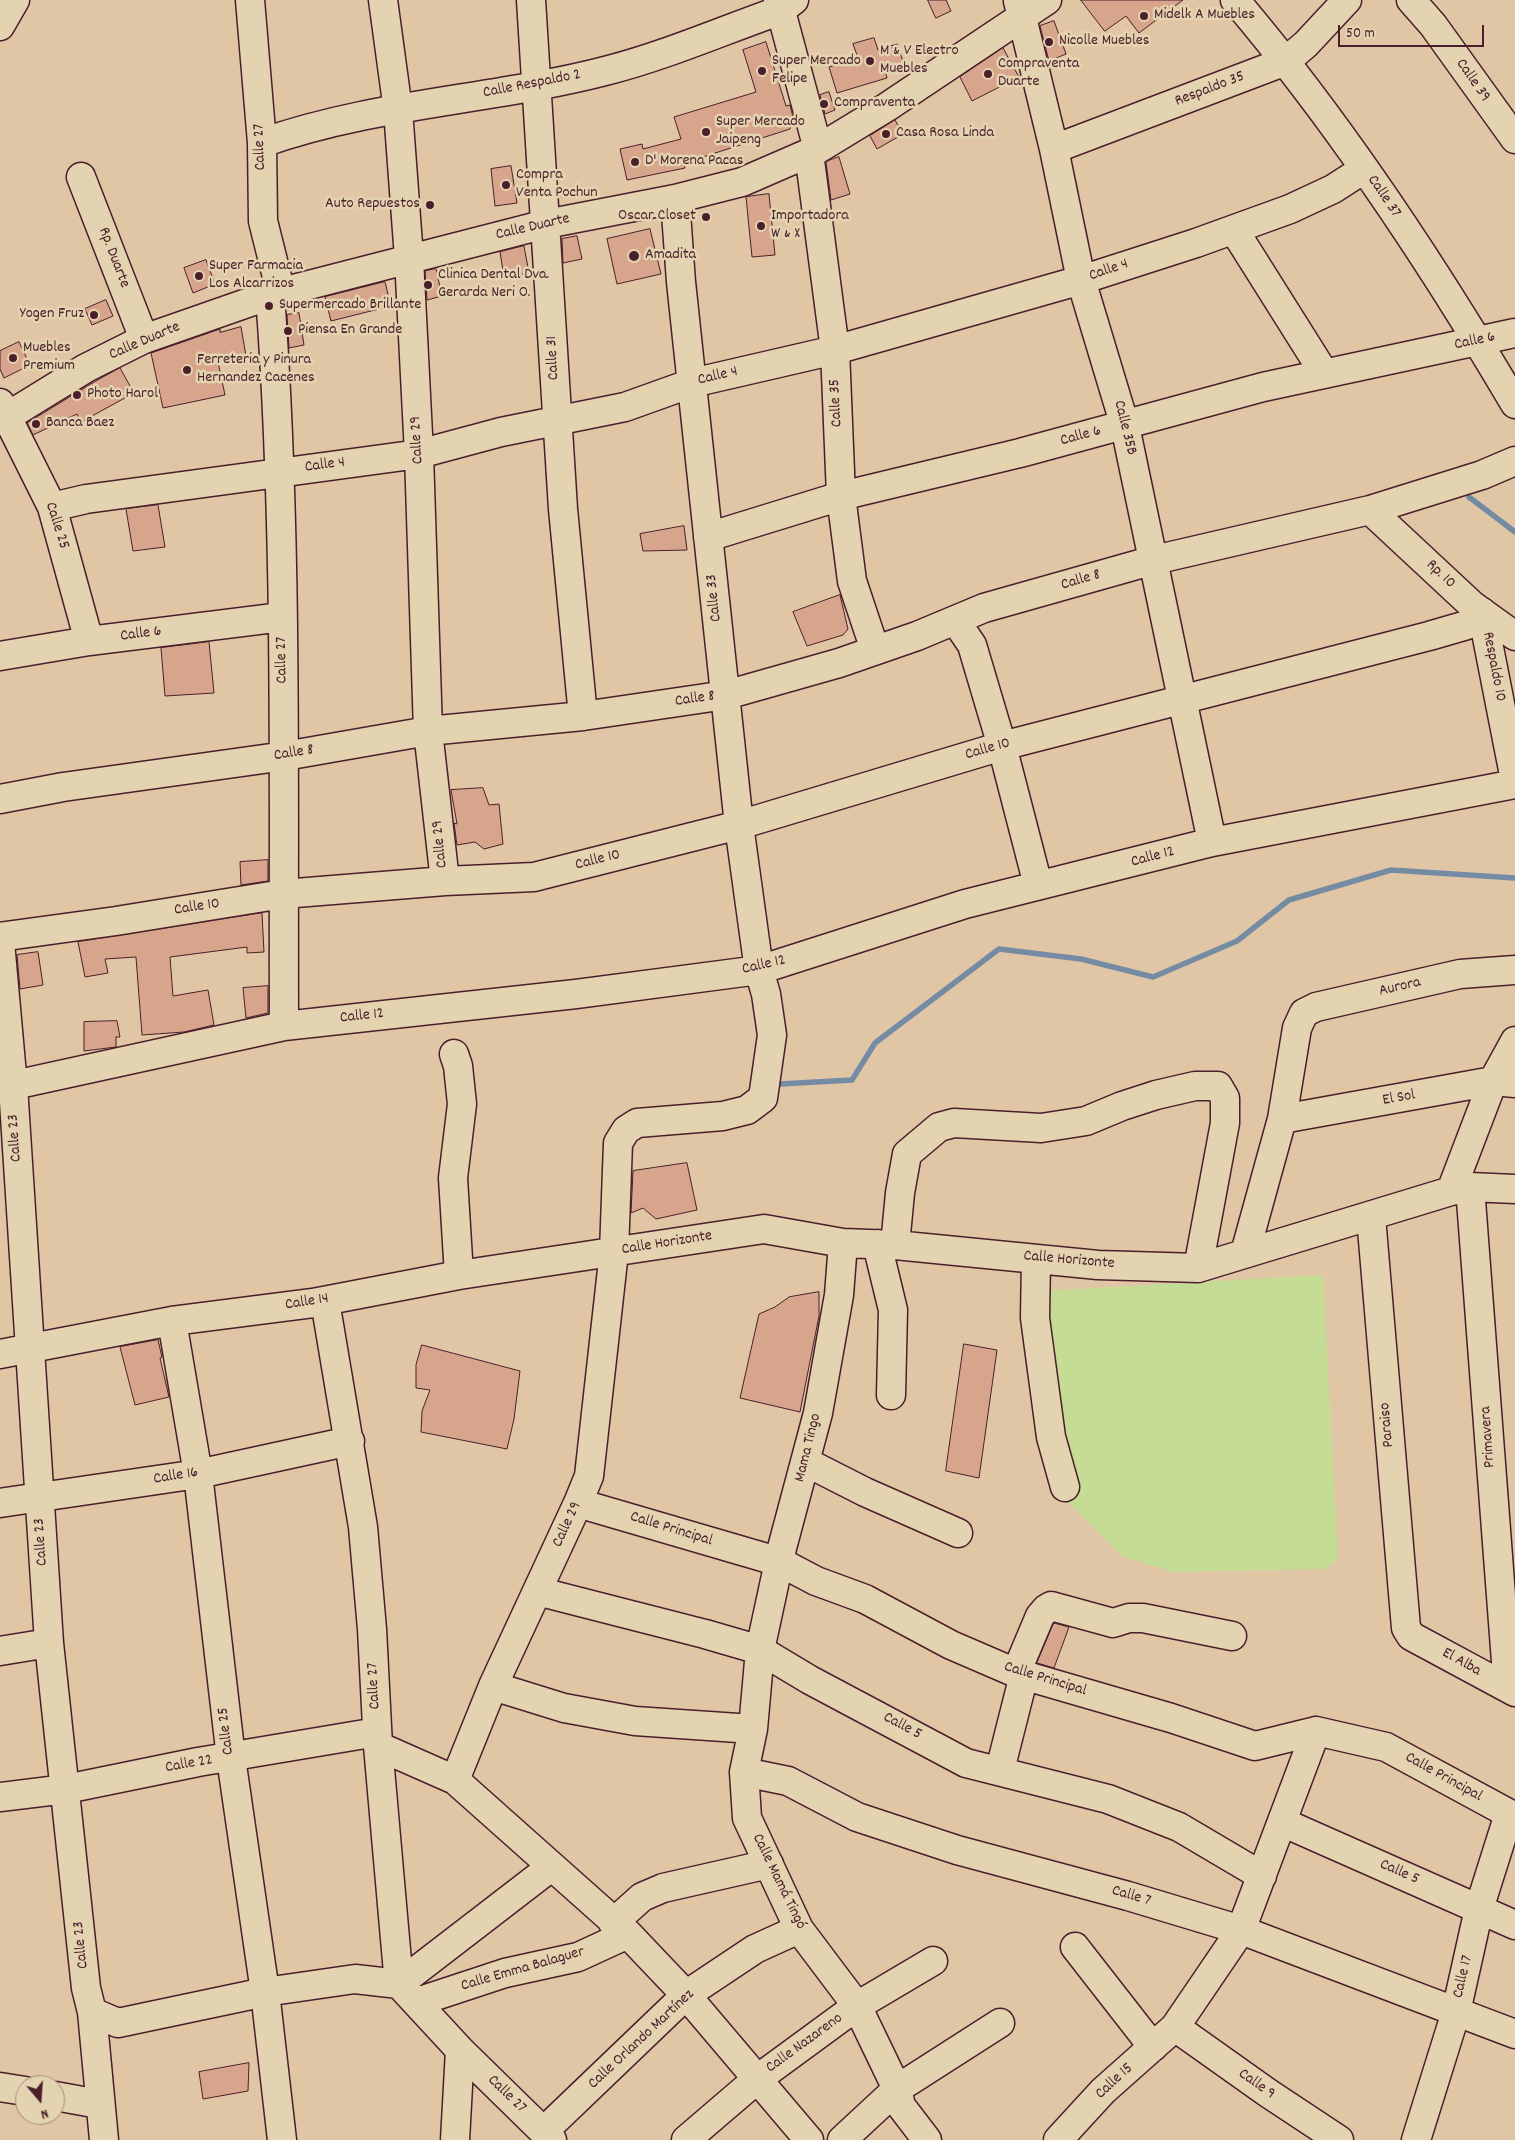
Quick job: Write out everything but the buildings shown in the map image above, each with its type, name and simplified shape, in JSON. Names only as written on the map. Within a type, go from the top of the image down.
[{"type":"street","points":[[0,26],[15,0]]},
{"type":"street","name":"Calle 29","points":[[383,0],[398,110],[409,258],[419,454],[428,731],[444,881]]},
{"type":"street","name":"Calle 31","points":[[531,0],[557,419],[583,716]]},
{"type":"street","name":"Calle Duarte","points":[[2,414],[144,339],[276,294],[546,224],[674,199],[742,182],[814,151],[1020,9],[1047,0]]},
{"type":"street","name":"Calle 37","points":[[1235,0],[1286,60],[1444,284],[1515,404]]},
{"type":"street","name":"Respaldo 35","points":[[1054,149],[1286,60],[1306,44],[1347,0]]},
{"type":"street","name":"Calle 39","points":[[1411,0],[1433,25],[1515,139]]},
{"type":"street","name":"Calle 27","points":[[257,2],[263,221],[276,294],[285,756],[284,1026]]},
{"type":"street","name":"Calle Respaldo 2","points":[[262,143],[297,130],[347,118],[537,85],[610,70],[784,3]]},
{"type":"street","name":"Calle 35","points":[[784,3],[814,151],[835,350],[841,496],[852,581],[875,650]]},
{"type":"street","name":"Calle 35B","points":[[1020,9],[1054,149],[1081,280],[1125,426],[1212,842]]},
{"type":"street","name":"Calle 4","points":[[52,507],[86,499],[419,454],[471,439],[557,419],[625,406],[692,383],[835,350],[1081,280],[1234,230],[1290,209],[1333,189],[1364,169]]},
{"type":"street","name":"Rp. Duarte","points":[[81,177],[144,339]]},
{"type":"street","name":"Calle 33","points":[[674,199],[680,282],[739,826],[763,982]]},
{"type":"street","points":[[1234,230],[1324,372]]},
{"type":"street","name":"Calle 6","points":[[708,537],[841,496],[1020,454],[1254,389],[1324,372],[1480,342],[1515,333]]},
{"type":"street","name":"Calle 25","points":[[2,414],[52,507],[89,642]]},
{"type":"street","name":"Calle 8","points":[[0,799],[63,787],[285,756],[428,731],[583,716],[726,696],[839,663],[984,608],[1154,560],[1370,510],[1482,475],[1515,460]]},
{"type":"street","name":"Rp. 10","points":[[1370,510],[1482,612],[1515,636]]},
{"type":"street","name":"Calle 10","points":[[0,937],[116,922],[283,894],[444,881],[534,877],[739,826],[1002,746],[1460,628],[1467,625],[1482,612]]},
{"type":"street","name":"Respaldo 10","points":[[1482,612],[1515,782]]},
{"type":"street","name":"Calle 6","points":[[0,656],[89,642],[282,617]]},
{"type":"street","points":[[956,620],[972,645],[1002,746],[1038,885]]},
{"type":"street","name":"Calle 12","points":[[6,1087],[284,1026],[576,994],[763,982],[965,904],[1212,842],[1515,782]]},
{"type":"street","name":"Calle 23","points":[[0,942],[6,1087],[30,1350],[49,1643],[86,1988],[92,2012],[99,2104],[104,2140]]},
{"type":"street","name":"Aurora","points":[[1282,1119],[1297,1028],[1304,1013],[1316,1007],[1460,974],[1515,970]]},
{"type":"street","name":"Calle 29","points":[[455,1780],[494,1686],[589,1476],[614,1252],[618,1143],[626,1130],[637,1123],[723,1116],[747,1110],[763,1098],[772,1035],[763,982]]},
{"type":"street","points":[[1460,1189],[1504,1082],[1515,1041]]},
{"type":"street","points":[[454,1054],[458,1066],[462,1104],[453,1178],[459,1275]]},
{"type":"street","name":"El Sol","points":[[1282,1119],[1504,1082]]},
{"type":"street","points":[[891,1395],[893,1310],[886,1245],[900,1193],[907,1154],[939,1127],[954,1123],[1041,1128],[1086,1122],[1122,1106],[1156,1095],[1195,1086],[1218,1086],[1225,1098],[1225,1123],[1198,1268]]},
{"type":"street","points":[[1245,1253],[1282,1119]]},
{"type":"street","name":"Calle Horizonte","points":[[614,1252],[764,1229],[843,1243],[886,1245],[1098,1265],[1198,1268],[1460,1189],[1515,1189]]},
{"type":"street","name":"Primavera","points":[[1460,1189],[1512,1690]]},
{"type":"street","name":"Paraiso","points":[[1371,1217],[1408,1632]]},
{"type":"street","name":"Mama Tingo","points":[[760,1650],[782,1548],[818,1413],[839,1295],[843,1243]]},
{"type":"street","name":"Calle 14","points":[[0,1354],[30,1350],[172,1321],[325,1301],[459,1275],[614,1252]]},
{"type":"street","points":[[1036,1259],[1035,1318],[1051,1437],[1064,1486]]},
{"type":"street","name":"Calle 27","points":[[325,1301],[350,1441],[364,1537],[377,1739],[408,1993],[460,2050],[548,2136]]},
{"type":"street","name":"Calle 25","points":[[172,1321],[198,1474],[230,1758],[265,1992],[282,2140]]},
{"type":"street","name":"Calle 16","points":[[0,1503],[198,1474],[350,1441]]},
{"type":"street","points":[[806,1462],[864,1492],[958,1532]]},
{"type":"street","name":"Calle Principal","points":[[578,1503],[780,1562],[816,1581],[865,1599],[951,1645],[1020,1674],[1171,1718],[1255,1746],[1316,1731],[1386,1747],[1512,1815]]},
{"type":"street","name":"Calle 5","points":[[537,1591],[760,1650],[810,1680],[966,1762],[1108,1798],[1179,1828],[1262,1876]]},
{"type":"street","points":[[1000,1770],[1020,1674],[1040,1616],[1051,1606],[1113,1624],[1129,1618],[1144,1618],[1232,1636]]},
{"type":"street","name":"El Alba","points":[[1408,1632],[1512,1690]]},
{"type":"street","points":[[0,1651],[49,1643]]},
{"type":"street","name":"Calle Mamá Tingó","points":[[760,1650],[753,1729],[744,1772],[746,1818],[799,1928],[857,2006],[897,2090],[901,2106],[927,2140]]},
{"type":"street","points":[[494,1686],[564,1708],[635,1721],[753,1729]]},
{"type":"street","name":"Calle 15","points":[[1058,2140],[1103,2091],[1175,2027],[1241,1930],[1316,1731]]},
{"type":"street","points":[[377,1739],[455,1780],[620,1928],[686,1996],[809,2140]]},
{"type":"street","name":"Calle 22","points":[[0,1797],[66,1789],[230,1758],[377,1739]]},
{"type":"street","name":"Calle 7","points":[[744,1772],[788,1781],[857,1817],[957,1850],[1128,1896],[1241,1930],[1515,2034]]},
{"type":"street","name":"Calle 17","points":[[1416,2140],[1456,2012],[1479,1909],[1512,1815]]},
{"type":"street","name":"Calle 5","points":[[1282,1822],[1515,1925]]},
{"type":"street","name":"Calle Emma Balaguer","points":[[408,1993],[578,1958],[620,1928],[642,1897],[663,1888],[769,1864]]},
{"type":"street","points":[[92,2012],[118,2023],[265,1992],[355,1979],[408,1993],[551,1867]]},
{"type":"street","name":"Calle Orlando Martínez","points":[[548,2136],[686,1996],[755,1949],[799,1928]]},
{"type":"street","points":[[1075,1947],[1153,2047]]},
{"type":"street","name":"Calle Nazareno","points":[[686,2140],[756,2080],[857,2006],[934,1961]]},
{"type":"street","points":[[842,2140],[897,2090],[1000,2023]]},
{"type":"street","name":"Calle 9","points":[[1175,2027],[1268,2094],[1339,2140]]},
{"type":"street","points":[[455,2140],[460,2050]]},
{"type":"street","points":[[0,2087],[15,2089]]},
{"type":"street","points":[[65,2098],[99,2104]]},
{"type":"green space","points":[[1323,1275],[1338,1559],[1325,1569],[1173,1572],[1122,1556],[1065,1499],[1042,1291]]},
{"type":"waterway","points":[[1469,497],[1515,532]]},
{"type":"waterway","points":[[780,1084],[852,1080],[875,1043],[999,949],[1081,959],[1153,977],[1237,941],[1289,900],[1391,870],[1515,878]]},
{"type":"place","name":"Midelk A Muebles","points":[[1144,16]]},
{"type":"place","name":"Nicolle Muebles","points":[[1049,42]]},
{"type":"place","name":"M & V Electro Muebles","points":[[870,61]]},
{"type":"place","name":"Super Mercado Felipe","points":[[762,71]]},
{"type":"place","name":"Compraventa Duarte","points":[[988,74]]},
{"type":"place","name":"Compraventa","points":[[824,104]]},
{"type":"place","name":"Super Mercado Jaipeng","points":[[706,132]]},
{"type":"place","name":"Casa Rosa Linda","points":[[886,134]]},
{"type":"place","name":"D' Morena Pacas","points":[[635,162]]},
{"type":"place","name":"Compra Venta Pochun","points":[[506,185]]},
{"type":"place","name":"Auto Repuestos","points":[[430,205]]},
{"type":"place","name":"Oscar Closet","points":[[706,217]]},
{"type":"place","name":"Importadora W & X","points":[[761,226]]},
{"type":"place","name":"Amadita","points":[[634,256]]},
{"type":"place","name":"Super Farmacia Los Alcarrizos","points":[[199,276]]},
{"type":"place","name":"Clinica Dental Dva. Gerarda Neri O.","points":[[428,285]]},
{"type":"place","name":"Supermercado Brillante","points":[[269,306]]},
{"type":"place","name":"Yogen Fruz","points":[[94,315]]},
{"type":"place","name":"Piensa En Grande","points":[[288,331]]},
{"type":"place","name":"Muebles Premium","points":[[13,358]]},
{"type":"place","name":"Ferreteria y Pinura Hernandez Cacenes","points":[[187,370]]},
{"type":"place","name":"Photo Harol","points":[[77,395]]},
{"type":"place","name":"Banca Baez","points":[[36,424]]}]
